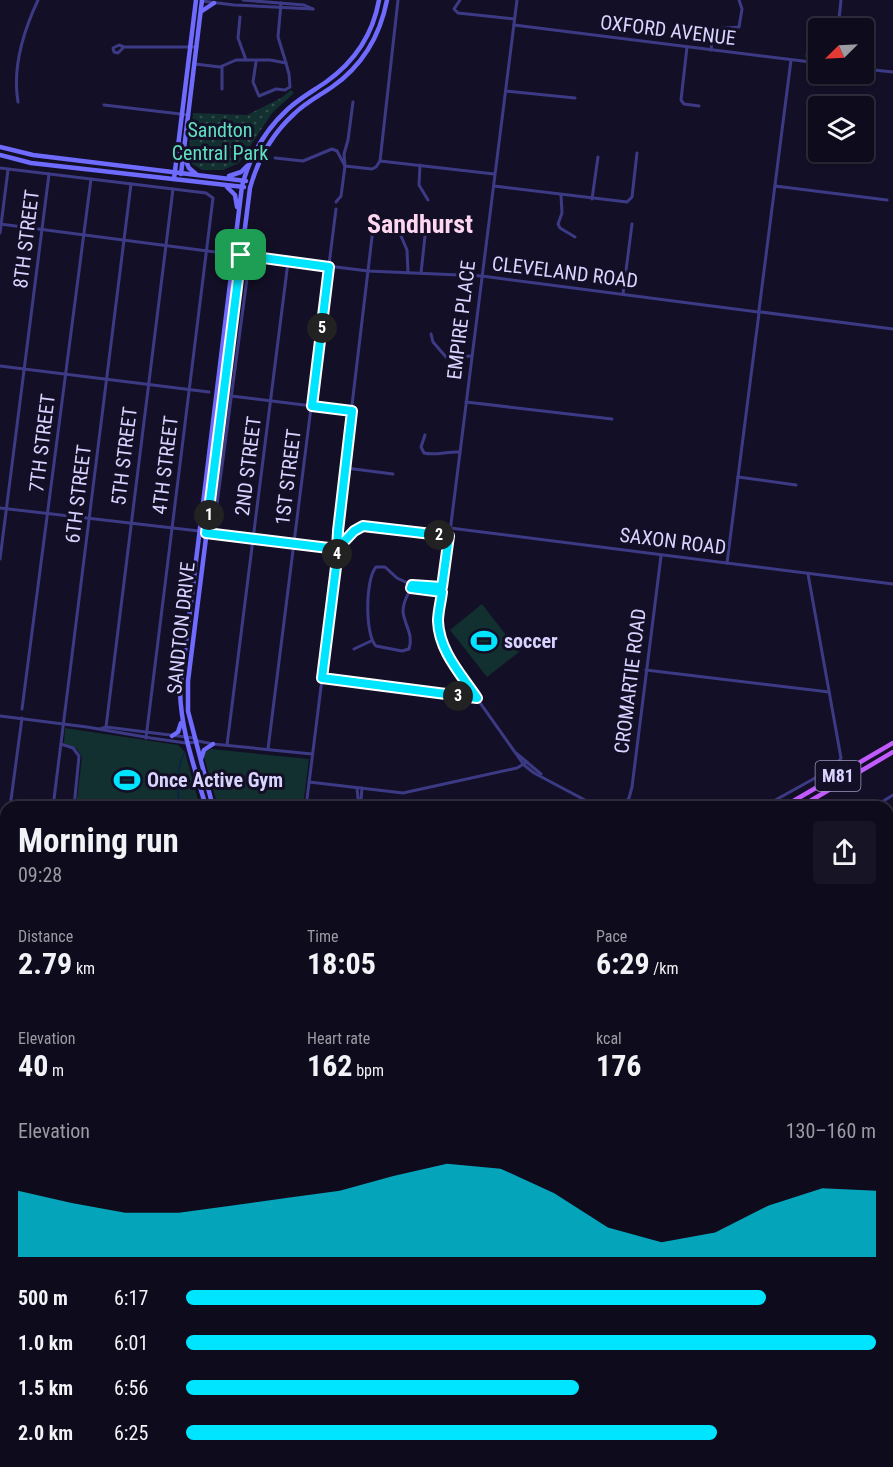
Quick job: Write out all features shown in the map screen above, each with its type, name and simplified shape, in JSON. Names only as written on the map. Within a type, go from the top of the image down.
[{"type":"main road","points":[[181,180],[201,13],[199,0]]},
{"type":"main road","points":[[174,179],[190,46],[199,0]]},
{"type":"main road","name":"SANDTON DRIVE","points":[[204,801],[185,740],[181,680],[243,183],[250,162],[264,136],[281,116],[295,103],[337,74],[353,58],[371,28],[379,0]]},
{"type":"main road","name":"SANDTON DRIVE","points":[[211,801],[188,711],[188,681],[250,185],[266,148],[284,124],[309,102],[345,77],[364,57],[378,32],[387,0]]},
{"type":"main road","points":[[201,13],[206,6],[214,3]]},
{"type":"main road","points":[[0,147],[33,155],[213,177],[250,185]]},
{"type":"main road","points":[[184,151],[188,166],[198,176]]},
{"type":"main road","points":[[0,155],[26,162],[223,185],[243,183]]},
{"type":"main road","points":[[213,177],[241,172],[250,162]]},
{"type":"main road","points":[[223,185],[232,190],[237,199],[236,228]]},
{"type":"main road","points":[[172,736],[178,732],[182,721]]},
{"type":"main road","name":"M81","points":[[793,801],[893,743]]},
{"type":"main road","points":[[200,761],[204,750],[213,744]]},
{"type":"main road","name":"M81","points":[[810,801],[893,752]]},
{"type":"street","points":[[18,102],[16,92],[20,49],[28,22],[38,0]]},
{"type":"street","points":[[199,0],[271,7],[281,5]]},
{"type":"street","points":[[243,0],[313,9],[308,6],[291,6]]},
{"type":"street","points":[[345,166],[372,169],[376,168],[380,161],[398,0]]},
{"type":"street","points":[[460,0],[454,9],[458,13],[514,19]]},
{"type":"street","name":"EMPIRE PLACE","points":[[517,0],[438,621],[439,642],[446,654],[515,752],[526,763]]},
{"type":"street","points":[[711,50],[715,29],[739,27],[742,9],[740,0]]},
{"type":"street","points":[[839,18],[841,0]]},
{"type":"street","points":[[256,62],[253,82],[259,96],[276,89],[285,90],[290,87],[289,74],[278,37],[281,5]]},
{"type":"street","points":[[271,7],[280,16]]},
{"type":"street","points":[[240,17],[238,38],[246,60]]},
{"type":"street","name":"OXFORD AVENUE","points":[[514,25],[808,62]]},
{"type":"street","points":[[124,47],[197,47]]},
{"type":"street","points":[[687,47],[681,100],[684,104],[699,106]]},
{"type":"street","points":[[807,56],[808,49]]},
{"type":"street","points":[[195,64],[222,66],[236,60],[256,62],[270,60],[286,63]]},
{"type":"street","points":[[727,563],[791,60]]},
{"type":"street","points":[[222,66],[222,89]]},
{"type":"street","points":[[874,70],[893,72]]},
{"type":"street","points":[[506,90],[575,98]]},
{"type":"street","points":[[336,202],[341,196],[345,166],[344,154],[353,102]]},
{"type":"street","points":[[105,105],[189,115]]},
{"type":"street","points":[[275,158],[303,161],[332,149],[338,153],[345,166]]},
{"type":"street","points":[[494,186],[627,202],[632,197],[637,153]]},
{"type":"street","points":[[592,199],[598,157]]},
{"type":"street","points":[[380,161],[495,174]]},
{"type":"street","points":[[420,165],[419,185],[428,200]]},
{"type":"street","points":[[0,168],[173,189]]},
{"type":"street","points":[[0,233],[8,169]]},
{"type":"street","name":"8TH STREET","points":[[0,559],[49,174]]},
{"type":"street","name":"7TH STREET","points":[[22,709],[91,179]]},
{"type":"street","name":"6TH STREET","points":[[54,801],[131,184]]},
{"type":"street","points":[[775,186],[887,200]]},
{"type":"street","name":"4TH STREET","points":[[146,735],[214,201],[212,196],[206,193],[173,189]]},
{"type":"street","name":"5TH STREET","points":[[106,727],[173,189]]},
{"type":"street","points":[[561,195],[562,213],[559,226],[575,237]]},
{"type":"street","name":"1ST STREET","points":[[268,749],[336,209]]},
{"type":"street","points":[[307,801],[375,212]]},
{"type":"street","points":[[1,224],[223,253]]},
{"type":"street","points":[[623,294],[632,224]]},
{"type":"street","points":[[401,236],[407,250],[408,273]]},
{"type":"street","points":[[422,273],[425,236]]},
{"type":"street","name":"CLEVELAND ROAD","points":[[241,255],[368,271],[482,276],[893,329]]},
{"type":"street","points":[[213,534],[250,256]]},
{"type":"street","name":"2ND STREET","points":[[227,745],[289,262]]},
{"type":"street","points":[[431,334],[433,342],[446,357],[471,356]]},
{"type":"street","points":[[0,366],[209,392]]},
{"type":"street","points":[[231,396],[352,411]]},
{"type":"street","points":[[466,402],[612,419]]},
{"type":"street","points":[[424,435],[422,447],[424,453],[435,455],[443,452],[460,452]]},
{"type":"street","points":[[346,468],[393,474]]},
{"type":"street","points":[[738,477],[796,485]]},
{"type":"street","points":[[0,508],[199,531]]},
{"type":"street","points":[[337,549],[359,528],[366,526],[449,536]]},
{"type":"street","name":"SAXON ROAD","points":[[450,528],[893,584]]},
{"type":"street","points":[[338,531],[349,536]]},
{"type":"street","points":[[206,533],[337,549]]},
{"type":"street","name":"CROMARTIE ROAD","points":[[626,801],[631,793],[661,556]]},
{"type":"street","points":[[371,641],[368,598],[372,571],[378,566],[386,567],[397,578],[412,587],[442,592]]},
{"type":"street","points":[[773,801],[804,782],[826,773],[841,761],[807,574]]},
{"type":"street","points":[[412,587],[442,587]]},
{"type":"street","points":[[371,641],[381,648],[402,651],[409,648],[410,631],[403,612],[405,598],[412,587]]},
{"type":"street","points":[[354,649],[371,641]]},
{"type":"street","points":[[646,670],[829,692]]},
{"type":"street","points":[[322,678],[477,698]]},
{"type":"street","points":[[0,716],[105,731],[313,754]]},
{"type":"street","points":[[11,801],[22,718]]},
{"type":"street","points":[[100,729],[106,727],[146,735],[172,736],[185,740]]},
{"type":"street","points":[[61,744],[73,748],[79,756],[75,801]]},
{"type":"street","points":[[309,782],[410,792],[526,763],[534,773],[587,801]]},
{"type":"street","points":[[360,788],[358,798],[361,801]]},
{"type":"green space","name":"Sandton Central Park","points":[[291,90],[294,93],[272,113],[239,163],[223,170],[202,170],[192,164],[189,149],[193,113],[247,115],[281,98]]},
{"type":"green space","name":"soccer","points":[[482,604],[519,652],[487,677],[450,630]]},
{"type":"green space","points":[[65,728],[178,745],[185,752],[198,801],[77,801],[82,757],[77,749],[64,743]]},
{"type":"green space","points":[[211,749],[309,759],[304,801],[216,801],[204,757],[205,752]]},
{"type":"waterway","points":[[179,801],[178,780],[184,753]]},
{"type":"place","name":"soccer","points":[[484,641]]},
{"type":"place","name":"Once Active Gym","points":[[127,780]]},
{"type":"district","name":"Sandhurst","points":[[420,224]]},
{"type":"route","points":[[241,255],[206,533],[337,549],[354,531],[363,526],[449,536],[442,587],[412,585],[411,588],[442,592],[438,621],[446,654],[477,698],[322,678],[336,567],[337,549],[338,531],[352,411],[312,406],[329,267],[241,255]]}]
